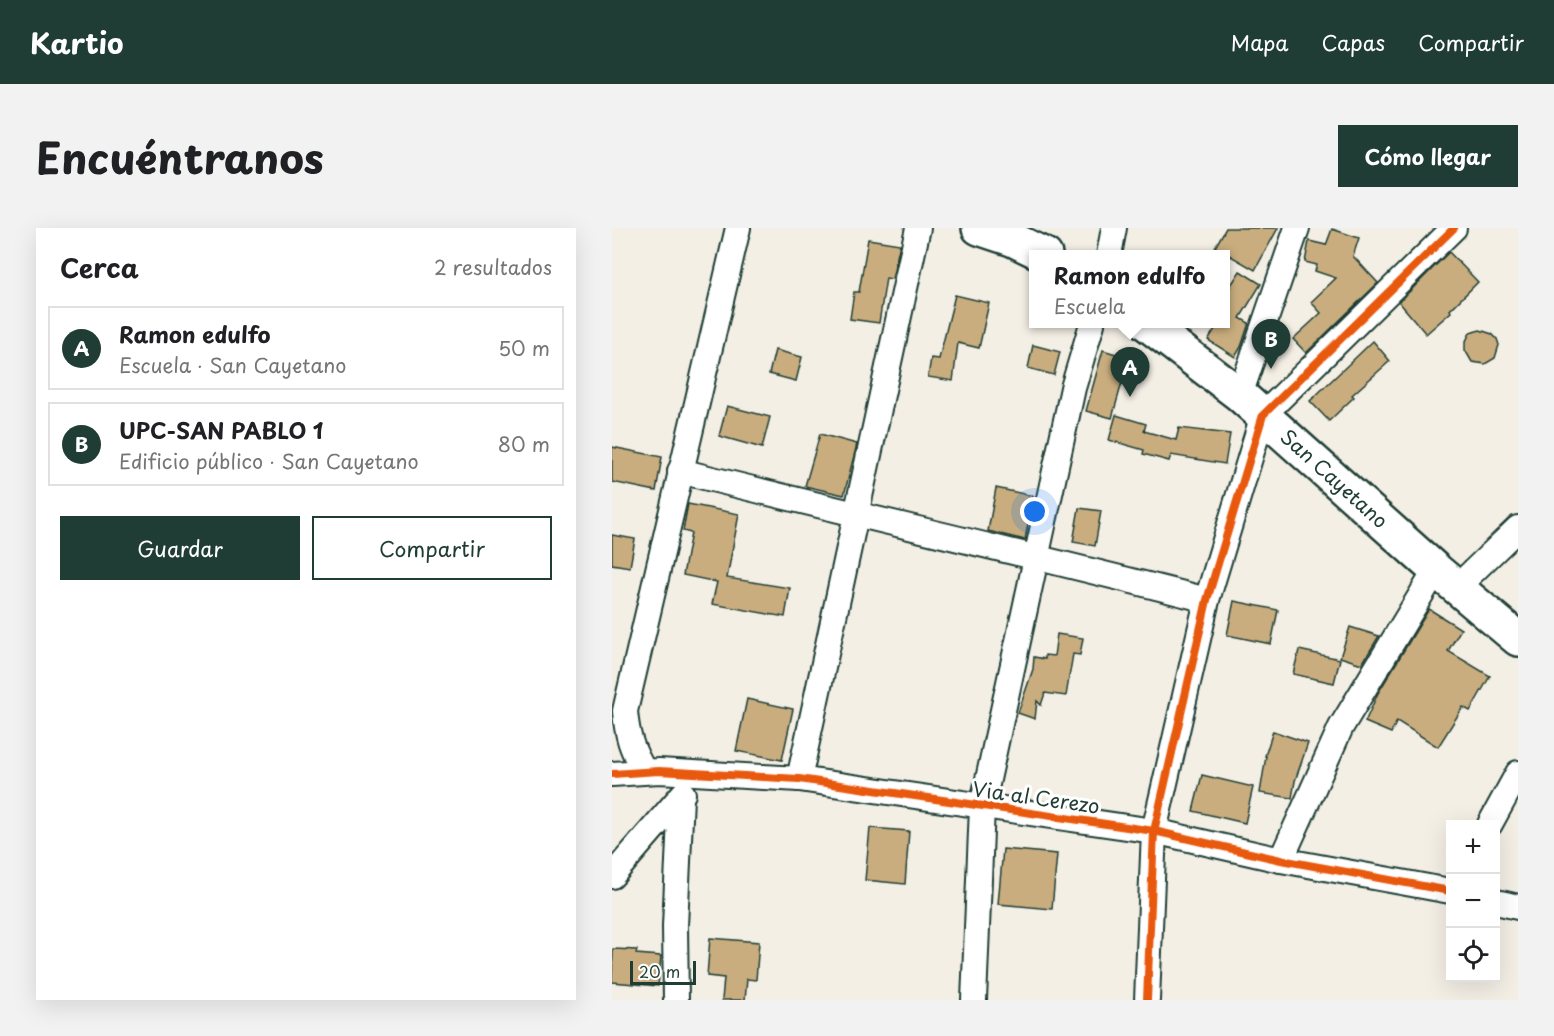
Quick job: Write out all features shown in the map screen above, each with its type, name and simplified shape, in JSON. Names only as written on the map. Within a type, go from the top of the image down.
[{"type":"main road","points":[[979,228],[1012,239],[1035,250]]},
{"type":"main road","name":"San Cayetano","points":[[1152,328],[1251,405],[1518,639]]},
{"type":"street","points":[[644,771],[632,750],[625,711],[738,228]]},
{"type":"street","points":[[799,779],[918,228]]},
{"type":"street","points":[[1110,250],[1114,228]]},
{"type":"street","points":[[1147,1000],[1154,831],[1251,405],[1297,228]]},
{"type":"street","points":[[1251,405],[1455,228]]},
{"type":"street","points":[[974,1000],[982,807],[1073,388],[1091,328]]},
{"type":"street","points":[[680,471],[855,515],[1036,556],[1207,600]]},
{"type":"street","points":[[1281,860],[1341,727],[1447,578],[1518,528]]},
{"type":"street","name":"Via al Cerezo","points":[[612,774],[644,771],[799,779],[1154,831],[1281,860],[1446,890]]},
{"type":"street","points":[[612,876],[700,773]]},
{"type":"street","points":[[1493,820],[1518,773]]},
{"type":"street","points":[[676,1000],[675,926],[681,797]]},
{"type":"street","points":[[1500,903],[1518,907]]},
{"type":"building","points":[[1226,228],[1278,228],[1255,270],[1230,256],[1230,250],[1220,250],[1215,247]]},
{"type":"building","points":[[1332,229],[1359,238],[1353,256],[1378,283],[1306,353],[1293,339],[1321,313],[1311,302],[1336,278],[1315,271],[1317,265],[1305,262],[1309,241],[1326,245]]},
{"type":"building","points":[[868,239],[900,244],[892,279],[886,278],[879,323],[850,319],[854,292],[859,292]]},
{"type":"building","points":[[1449,252],[1478,282],[1450,310],[1451,312],[1426,334],[1399,302]]},
{"type":"building","points":[[1240,271],[1261,284],[1240,318],[1249,323],[1235,357],[1208,340],[1216,328],[1230,328],[1230,287]]},
{"type":"building","points":[[955,295],[989,303],[979,348],[958,343],[953,381],[928,377],[931,358],[939,359]]},
{"type":"building","points":[[1480,330],[1492,334],[1499,345],[1495,358],[1485,364],[1472,362],[1465,350],[1465,343],[1470,333]]},
{"type":"building","points":[[1373,341],[1390,361],[1352,395],[1354,397],[1329,421],[1310,401]]},
{"type":"building","points":[[1033,345],[1060,352],[1054,375],[1028,368]]},
{"type":"building","points":[[775,350],[802,357],[796,381],[769,374]]},
{"type":"building","points":[[1103,350],[1129,358],[1112,418],[1086,411]]},
{"type":"building","points":[[727,406],[770,417],[762,448],[719,436]]},
{"type":"building","points":[[1116,415],[1146,424],[1144,431],[1176,440],[1179,428],[1230,434],[1225,464],[1171,455],[1169,461],[1143,454],[1144,450],[1109,440]]},
{"type":"building","points":[[820,434],[857,444],[844,495],[805,486]]},
{"type":"building","points":[[612,447],[662,457],[656,491],[612,482]]},
{"type":"building","points":[[996,488],[1033,496],[1025,540],[988,531]]},
{"type":"building","points":[[688,504],[739,514],[727,578],[790,588],[785,617],[712,604],[717,582],[683,575],[691,533],[683,531]]},
{"type":"building","points":[[1079,508],[1101,511],[1095,546],[1073,542]]},
{"type":"building","points":[[612,535],[635,539],[630,567],[612,564]]},
{"type":"building","points":[[1234,601],[1278,610],[1271,644],[1227,635]]},
{"type":"building","points":[[1429,609],[1461,629],[1448,651],[1490,676],[1470,711],[1463,707],[1438,747],[1397,721],[1391,733],[1365,722],[1378,693]]},
{"type":"building","points":[[1350,627],[1379,636],[1362,664],[1340,657]]},
{"type":"building","points":[[1057,634],[1083,638],[1080,655],[1073,654],[1066,696],[1045,693],[1041,705],[1037,701],[1035,719],[1018,713],[1033,669],[1034,657],[1045,659],[1045,655],[1054,656]]},
{"type":"building","points":[[1299,650],[1340,659],[1334,683],[1293,674]]},
{"type":"building","points":[[747,699],[793,709],[782,760],[736,751]]},
{"type":"building","points":[[1273,731],[1308,743],[1295,781],[1292,798],[1260,793],[1265,756]]},
{"type":"building","points":[[1202,775],[1253,787],[1245,823],[1193,811]]},
{"type":"building","points":[[870,828],[909,831],[905,884],[865,880]]},
{"type":"building","points":[[1003,849],[1057,854],[1052,909],[998,904]]},
{"type":"building","points":[[710,938],[759,942],[756,980],[747,979],[745,1000],[722,1000],[724,978],[707,976]]},
{"type":"building","points":[[613,949],[637,950],[636,954],[661,956],[658,986],[612,982]]},
{"type":"cycle path","points":[[1147,1000],[1154,831],[1207,600],[1263,415],[1454,228]]},
{"type":"cycle path","points":[[612,774],[659,771],[799,779],[1154,831],[1281,860],[1446,890]]},
{"type":"place","name":"UPC-SAN PABLO 1","points":[[1271,369]]},
{"type":"place","name":"Ramon edulfo","points":[[1130,397]]}]
